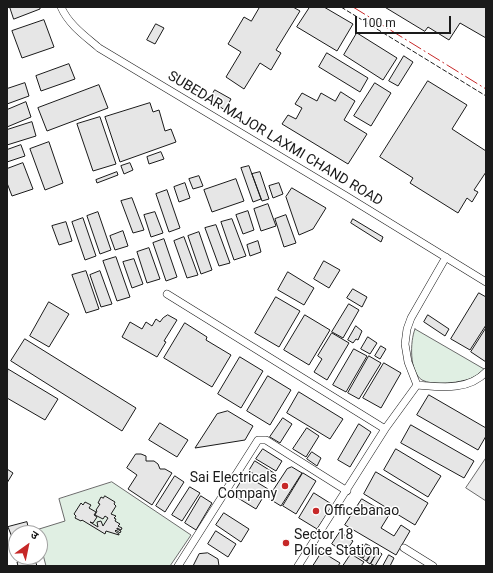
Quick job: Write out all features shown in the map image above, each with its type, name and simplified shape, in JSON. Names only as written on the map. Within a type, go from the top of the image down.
[{"type":"street","name":"SUBEDAR MAJOR LAXMI CHAND ROAD","points":[[61,7],[65,16],[81,34],[99,48],[486,282]]},
{"type":"street","points":[[417,385],[408,362],[405,344],[407,329],[411,318],[446,257]]},
{"type":"street","points":[[167,294],[385,429]]},
{"type":"street","points":[[417,385],[445,388],[468,384],[486,372]]},
{"type":"street","points":[[298,566],[385,429],[417,385]]},
{"type":"street","points":[[178,566],[258,440],[266,440],[347,491]]},
{"type":"street","points":[[404,548],[433,566]]},
{"type":"green space","points":[[415,329],[484,369],[474,377],[463,381],[433,383],[422,380],[418,376],[413,364],[412,341]]},
{"type":"green space","points":[[112,482],[191,535],[170,566],[46,566],[48,565],[48,526],[65,521],[59,499]]},
{"type":"shaded area","points":[[486,458],[486,501],[466,488]]},
{"type":"building","points":[[10,7],[40,7],[40,9],[14,19]]},
{"type":"building","points":[[260,7],[293,7],[300,11],[276,50],[281,53],[271,70],[260,63],[244,89],[226,77],[241,52],[228,44],[244,17],[251,21]]},
{"type":"building","points":[[310,7],[324,7],[353,24],[337,51],[297,27]]},
{"type":"building","points":[[385,7],[486,7],[486,38],[460,23],[449,40],[428,27],[425,31]]},
{"type":"building","points":[[44,20],[54,47],[22,58],[12,31]]},
{"type":"building","points":[[156,24],[164,28],[155,44],[147,40]]},
{"type":"building","points":[[357,33],[397,58],[383,80],[344,55]]},
{"type":"building","points":[[327,53],[368,78],[360,92],[319,67]]},
{"type":"building","points":[[404,56],[413,62],[398,86],[389,81]]},
{"type":"building","points":[[69,64],[75,79],[41,91],[36,76]]},
{"type":"building","points":[[428,81],[467,105],[452,129],[486,151],[486,172],[474,190],[478,192],[472,202],[467,198],[458,213],[410,183],[413,178],[380,157]]},
{"type":"building","points":[[25,83],[29,96],[7,104],[7,89]]},
{"type":"building","points":[[375,83],[391,93],[371,126],[354,116]]},
{"type":"building","points":[[99,85],[108,108],[47,131],[38,108]]},
{"type":"building","points":[[215,90],[231,99],[225,110],[209,100]]},
{"type":"building","points":[[341,92],[355,101],[344,120],[367,134],[348,164],[282,124],[288,115],[296,119],[302,108],[295,104],[302,93],[317,101],[321,93],[335,101]]},
{"type":"building","points":[[26,102],[31,117],[7,127],[7,110]]},
{"type":"building","points":[[150,103],[153,112],[159,110],[165,131],[171,129],[176,142],[120,162],[105,117]]},
{"type":"building","points":[[100,117],[116,164],[93,171],[77,124]]},
{"type":"building","points":[[32,122],[36,136],[7,145],[7,130]]},
{"type":"building","points":[[49,142],[63,183],[45,190],[30,149]]},
{"type":"building","points":[[21,145],[25,156],[7,162],[7,150]]},
{"type":"building","points":[[161,152],[164,159],[149,164],[147,157]]},
{"type":"building","points":[[23,163],[33,189],[12,196],[7,183],[7,169]]},
{"type":"building","points":[[130,163],[133,170],[124,174],[121,166]]},
{"type":"building","points":[[249,166],[261,199],[253,202],[241,168]]},
{"type":"building","points":[[117,172],[118,175],[97,183],[96,180]]},
{"type":"building","points":[[260,172],[269,199],[262,201],[252,174]]},
{"type":"building","points":[[199,176],[203,186],[193,189],[189,179]]},
{"type":"building","points":[[236,179],[244,201],[212,212],[204,190]]},
{"type":"building","points":[[185,183],[190,198],[179,202],[174,187]]},
{"type":"building","points":[[279,183],[283,194],[273,198],[269,186]]},
{"type":"building","points":[[292,188],[326,208],[313,229],[299,235],[286,197]]},
{"type":"building","points":[[167,190],[180,228],[169,232],[156,194]]},
{"type":"building","points":[[132,198],[144,230],[133,233],[121,201]]},
{"type":"building","points":[[268,204],[276,226],[261,231],[254,209]]},
{"type":"building","points":[[248,211],[254,230],[243,234],[236,215]]},
{"type":"building","points":[[98,212],[111,250],[100,254],[87,216]]},
{"type":"building","points":[[155,212],[163,233],[151,237],[144,215]]},
{"type":"building","points":[[286,215],[296,243],[284,247],[275,219]]},
{"type":"building","points":[[83,218],[96,256],[85,260],[72,222]]},
{"type":"building","points":[[232,219],[246,256],[234,260],[221,222]]},
{"type":"building","points":[[353,219],[383,237],[381,242],[351,223]]},
{"type":"building","points":[[66,222],[72,241],[59,245],[52,226]]},
{"type":"building","points":[[216,225],[230,263],[219,266],[205,228]]},
{"type":"building","points":[[123,231],[128,246],[115,250],[110,236]]},
{"type":"building","points":[[199,232],[212,270],[201,274],[188,236]]},
{"type":"building","points":[[184,237],[198,275],[187,278],[174,241]]},
{"type":"building","points":[[164,239],[177,277],[166,281],[153,243]]},
{"type":"building","points":[[258,241],[261,252],[250,256],[247,245]]},
{"type":"building","points":[[149,248],[160,279],[147,283],[137,252]]},
{"type":"building","points":[[116,257],[130,297],[117,301],[103,261]]},
{"type":"building","points":[[134,259],[143,284],[132,288],[123,262]]},
{"type":"building","points":[[324,261],[340,270],[329,288],[314,279]]},
{"type":"building","points":[[86,271],[99,309],[86,313],[72,275]]},
{"type":"building","points":[[100,271],[112,304],[101,307],[90,275]]},
{"type":"building","points":[[288,272],[314,288],[304,305],[278,290]]},
{"type":"building","points":[[353,289],[367,297],[362,307],[347,298]]},
{"type":"building","points":[[479,293],[486,297],[486,325],[470,350],[451,339]]},
{"type":"building","points":[[276,297],[300,311],[279,347],[255,333]]},
{"type":"building","points":[[49,302],[69,314],[49,347],[30,336]]},
{"type":"building","points":[[349,304],[359,310],[343,338],[332,332]]},
{"type":"building","points":[[168,315],[177,320],[164,341],[166,342],[157,357],[122,337],[130,322],[142,329],[146,322],[152,326],[156,319],[160,322]]},
{"type":"building","points":[[305,315],[330,330],[309,365],[284,350]]},
{"type":"building","points":[[428,315],[449,329],[445,336],[424,322]]},
{"type":"building","points":[[185,323],[207,337],[206,340],[231,355],[212,387],[164,358]]},
{"type":"building","points":[[356,326],[362,331],[358,340],[356,339],[353,343],[348,340]]},
{"type":"building","points":[[486,328],[486,362],[471,352]]},
{"type":"building","points":[[332,333],[349,343],[327,380],[314,372],[322,359],[318,356]]},
{"type":"building","points":[[368,337],[377,343],[370,354],[361,349]]},
{"type":"building","points":[[25,339],[136,408],[122,431],[11,361]]},
{"type":"building","points":[[381,346],[386,349],[380,359],[375,356]]},
{"type":"building","points":[[354,349],[367,356],[346,392],[333,385]]},
{"type":"building","points":[[369,356],[381,363],[359,399],[348,393]]},
{"type":"building","points":[[240,357],[263,371],[241,408],[218,394]]},
{"type":"building","points":[[384,363],[401,373],[381,408],[363,398]]},
{"type":"building","points":[[8,369],[58,399],[45,420],[7,398]]},
{"type":"building","points":[[268,376],[291,390],[270,425],[247,411]]},
{"type":"building","points":[[299,392],[343,419],[330,439],[287,413]]},
{"type":"building","points":[[429,395],[486,428],[486,436],[478,450],[417,415]]},
{"type":"building","points":[[228,411],[253,426],[245,440],[195,448],[217,414]]},
{"type":"building","points":[[283,418],[292,424],[280,443],[270,437]]},
{"type":"building","points":[[160,423],[188,440],[177,457],[149,440]]},
{"type":"building","points":[[359,424],[371,432],[350,467],[338,460]]},
{"type":"building","points":[[411,425],[474,461],[464,478],[401,443]]},
{"type":"building","points":[[307,428],[319,436],[306,457],[293,449]]},
{"type":"building","points":[[263,449],[282,461],[276,471],[256,459]]},
{"type":"building","points":[[396,449],[441,476],[428,497],[384,470]]},
{"type":"building","points":[[312,452],[321,458],[317,466],[307,459]]},
{"type":"building","points":[[136,454],[146,456],[146,461],[154,461],[158,464],[160,469],[165,469],[172,473],[152,505],[128,489],[137,475],[127,468]]},
{"type":"building","points":[[255,461],[274,473],[269,483],[249,471]]},
{"type":"building","name":"Sai Electricals Company","points":[[292,467],[302,473],[281,506],[268,498],[287,469]]},
{"type":"building","points":[[7,469],[13,473],[7,483]]},
{"type":"building","points":[[376,472],[428,503],[415,525],[364,494]]},
{"type":"building","points":[[303,473],[316,481],[296,514],[283,506]]},
{"type":"building","points":[[245,475],[268,489],[256,509],[233,495]]},
{"type":"building","points":[[175,476],[184,482],[165,512],[156,506]]},
{"type":"building","points":[[190,487],[200,493],[182,521],[172,515]]},
{"type":"building","name":"Officebanao","points":[[314,493],[333,505],[317,529],[299,518]]},
{"type":"building","points":[[105,496],[115,502],[114,504],[116,506],[111,514],[116,516],[114,518],[116,519],[115,521],[120,524],[118,526],[122,528],[121,530],[117,528],[121,531],[120,533],[116,530],[115,531],[119,535],[106,531],[105,534],[82,520],[81,521],[75,518],[76,516],[74,514],[81,503],[83,505],[85,502],[91,505],[89,508],[96,512],[94,515],[97,517],[93,523],[90,522],[98,527],[97,522],[101,521],[103,526],[108,518],[105,516],[103,519],[95,515],[100,504],[98,503],[101,497],[103,498]]},
{"type":"building","points":[[201,496],[212,503],[196,530],[185,523]]},
{"type":"building","points":[[362,499],[389,515],[381,528],[394,536],[401,525],[410,531],[396,555],[345,525]]},
{"type":"building","points":[[224,513],[249,529],[241,542],[216,525]]},
{"type":"building","points":[[27,522],[28,525],[16,525]]},
{"type":"building","points":[[216,531],[236,544],[228,557],[208,544]]},
{"type":"building","points":[[340,532],[353,541],[345,553],[332,544]]},
{"type":"building","points":[[366,544],[370,546],[362,558],[358,556]]},
{"type":"building","points":[[370,547],[374,549],[366,561],[363,559]]},
{"type":"building","points":[[374,549],[378,551],[370,564],[367,562]]},
{"type":"building","points":[[378,551],[382,554],[375,566],[371,564]]},
{"type":"building","points":[[322,552],[340,563],[338,566],[313,566]]},
{"type":"building","points":[[208,553],[218,559],[219,566],[193,566],[199,554]]},
{"type":"building","points":[[351,554],[364,562],[361,566],[343,566]]},
{"type":"building","points":[[389,555],[394,558],[390,566],[383,566]]},
{"type":"building","points":[[18,565],[37,566],[18,566]]},
{"type":"fence","points":[[341,7],[486,96]]},
{"type":"power","points":[[353,7],[486,89]]},
{"type":"place","name":"Sai Electricals Company","points":[[285,486]]},
{"type":"place","name":"Officebanao","points":[[316,511]]},
{"type":"place","name":"Sector 18 Police Station","points":[[286,543]]}]
